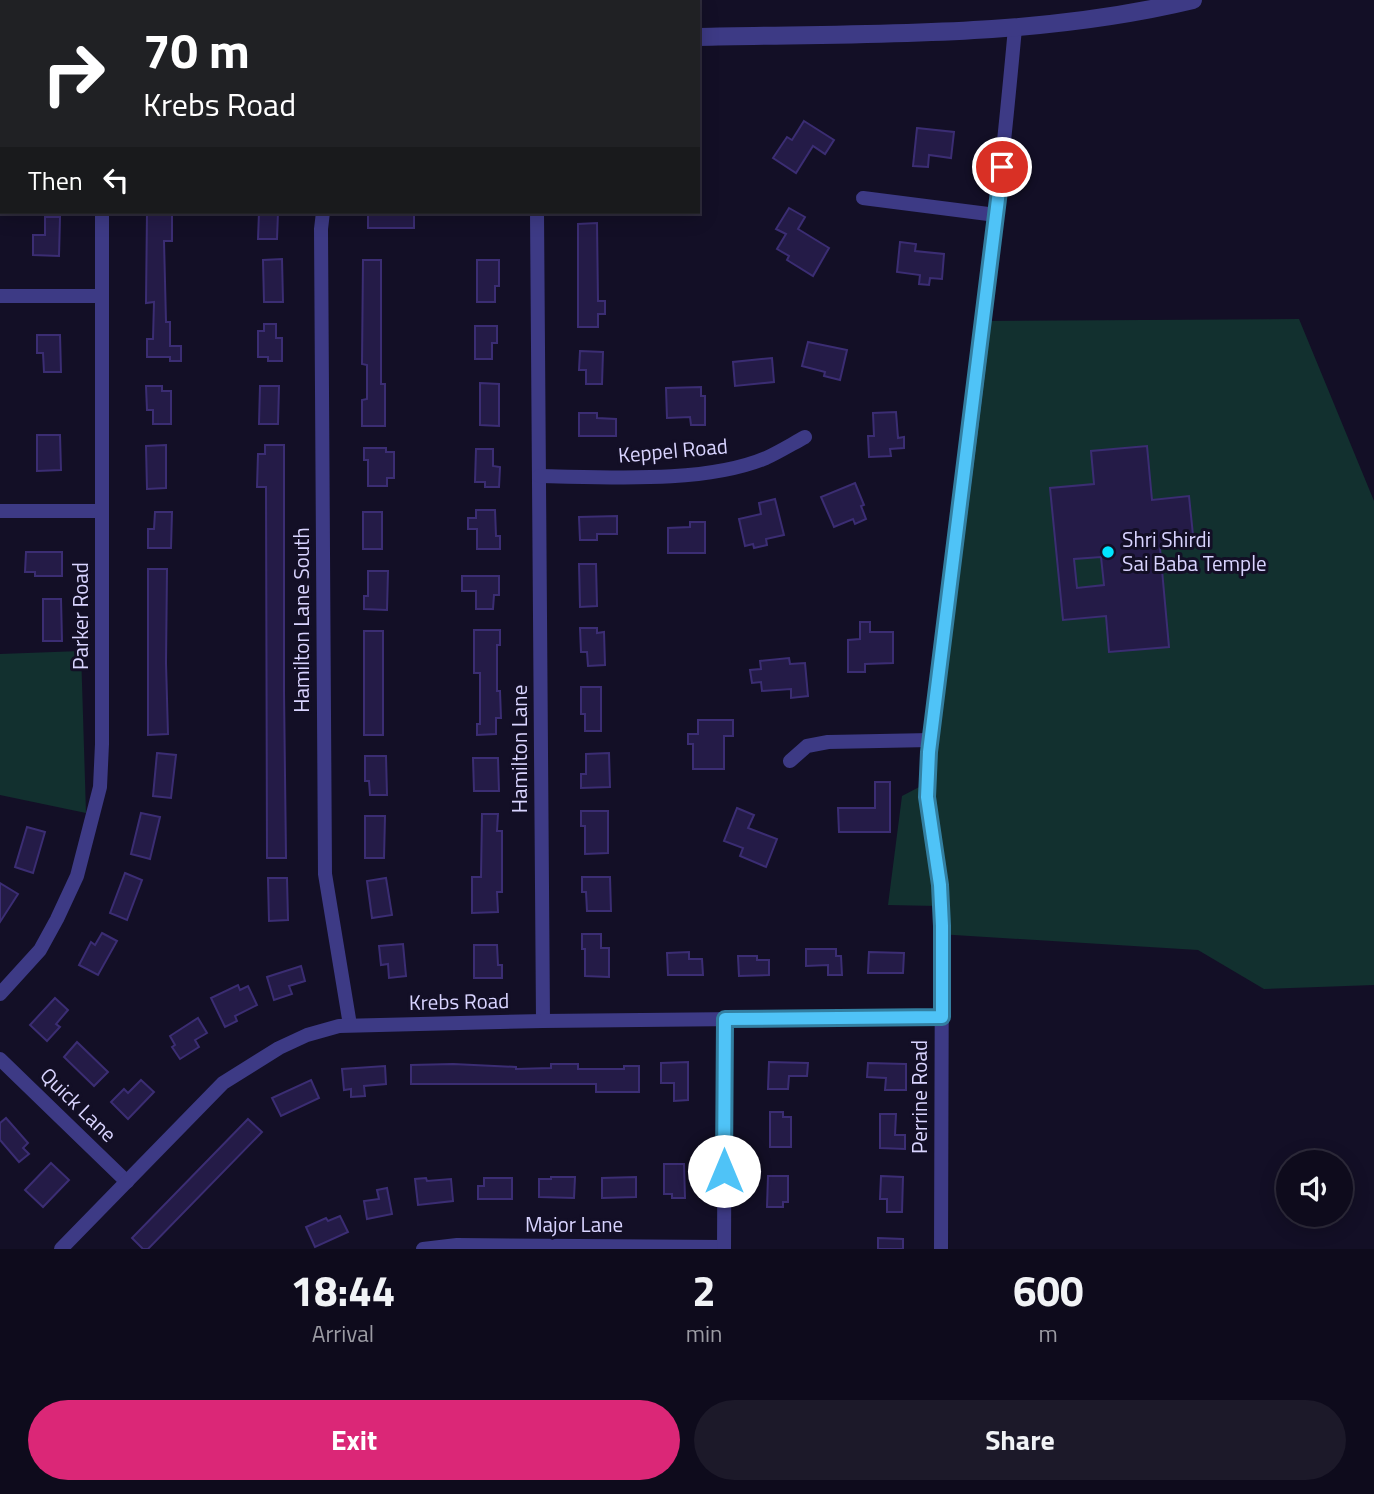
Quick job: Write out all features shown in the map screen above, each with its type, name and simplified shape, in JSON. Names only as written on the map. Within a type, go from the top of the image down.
[{"type":"street","points":[[700,37],[1015,28],[1113,17],[1193,0]]},
{"type":"street","name":"Perrine Road","points":[[941,1249],[942,926],[940,885],[927,797],[931,740],[1010,96],[1015,28]]},
{"type":"street","points":[[863,198],[996,215]]},
{"type":"street","name":"Parker Road","points":[[0,994],[40,950],[57,919],[76,876],[100,787],[102,214]]},
{"type":"street","name":"Hamilton Lane South","points":[[323,214],[325,874],[350,1025]]},
{"type":"street","points":[[537,214],[539,476]]},
{"type":"street","points":[[0,296],[102,296]]},
{"type":"street","name":"Keppel Road","points":[[539,476],[638,478],[690,474],[734,467],[765,458],[805,437]]},
{"type":"street","name":"Hamilton Lane","points":[[539,476],[542,1021]]},
{"type":"street","points":[[0,511],[102,510]]},
{"type":"street","points":[[790,761],[807,746],[828,741],[931,740]]},
{"type":"street","name":"Krebs Road","points":[[61,1249],[223,1083],[279,1048],[307,1035],[350,1025],[942,1017]]},
{"type":"street","points":[[724,1248],[725,1019]]},
{"type":"street","name":"Quick Lane","points":[[0,1059],[127,1182]]},
{"type":"street","name":"Major Lane","points":[[423,1249],[457,1245],[724,1248]]},
{"type":"green space","points":[[1299,319],[1374,501],[1374,985],[1264,989],[1198,950],[938,934],[937,906],[888,905],[902,796],[927,783],[988,321]]},
{"type":"green space","points":[[81,651],[86,813],[0,795],[0,654]]},
{"type":"building","points":[[804,121],[834,140],[825,154],[813,146],[796,173],[773,158],[787,137],[792,140]]},
{"type":"building","points":[[917,128],[954,132],[951,158],[929,155],[928,167],[913,166]]},
{"type":"building","points":[[789,208],[805,217],[798,229],[829,248],[813,276],[787,260],[789,256],[777,249],[786,234],[776,229]]},
{"type":"building","points":[[147,214],[172,214],[172,241],[164,241],[166,322],[170,322],[170,346],[181,346],[181,361],[170,361],[170,357],[147,357],[147,339],[153,339],[154,302],[146,303]]},
{"type":"building","points":[[259,214],[278,214],[277,239],[258,239]]},
{"type":"building","points":[[368,214],[414,214],[414,228],[368,228]]},
{"type":"building","points":[[45,217],[60,217],[59,256],[33,255],[33,235],[45,235]]},
{"type":"building","points":[[597,223],[598,301],[605,301],[605,314],[598,314],[598,327],[578,327],[578,224]]},
{"type":"building","points":[[900,242],[916,244],[915,251],[944,254],[942,279],[930,278],[929,285],[919,284],[920,275],[897,272]]},
{"type":"building","points":[[282,259],[283,302],[264,302],[263,260]]},
{"type":"building","points":[[363,260],[381,260],[381,384],[385,384],[385,426],[362,426],[362,400],[367,399],[367,365],[362,364]]},
{"type":"building","points":[[477,260],[499,260],[499,286],[495,286],[495,302],[477,302]]},
{"type":"building","points":[[264,324],[276,324],[276,338],[282,338],[282,361],[268,361],[268,357],[258,357],[258,331],[264,331]]},
{"type":"building","points":[[475,326],[497,326],[497,343],[492,343],[492,359],[475,359]]},
{"type":"building","points":[[37,335],[60,335],[61,372],[44,372],[43,353],[37,353]]},
{"type":"building","points":[[808,342],[847,350],[840,380],[824,376],[825,372],[802,366]]},
{"type":"building","points":[[580,351],[603,352],[602,384],[586,384],[586,370],[579,370]]},
{"type":"building","points":[[772,358],[774,382],[735,386],[733,362]]},
{"type":"building","points":[[480,383],[499,384],[499,426],[480,425]]},
{"type":"building","points":[[146,386],[162,386],[162,391],[171,391],[171,424],[153,424],[153,410],[147,410]]},
{"type":"building","points":[[260,386],[279,386],[278,424],[259,424]]},
{"type":"building","points":[[701,387],[701,396],[705,396],[705,425],[691,425],[690,417],[667,418],[666,388]]},
{"type":"building","points":[[896,412],[898,438],[904,437],[904,448],[890,449],[891,456],[869,457],[868,436],[874,436],[873,413]]},
{"type":"building","points":[[579,413],[597,413],[597,418],[616,419],[616,436],[579,436]]},
{"type":"building","points":[[37,435],[60,435],[61,470],[37,471]]},
{"type":"building","points":[[166,445],[166,488],[147,489],[146,446]]},
{"type":"building","points":[[265,445],[284,445],[286,858],[267,858],[266,487],[257,487],[258,454],[265,454]]},
{"type":"building","name":"Shri Shirdi Sai Baba Temple","points":[[1147,446],[1152,500],[1189,496],[1194,545],[1160,548],[1169,647],[1109,652],[1106,616],[1063,620],[1050,488],[1094,484],[1091,451]],"holes":[[[1101,557],[1104,585],[1077,588],[1074,559]]]},
{"type":"building","points":[[364,448],[386,448],[386,452],[394,452],[394,478],[387,478],[387,486],[368,486],[368,460],[364,460]]},
{"type":"building","points":[[476,449],[493,449],[493,466],[500,467],[499,487],[485,487],[485,482],[475,482]]},
{"type":"building","points":[[855,483],[864,505],[861,506],[866,519],[855,524],[853,519],[834,527],[821,497]]},
{"type":"building","points":[[775,499],[784,535],[766,539],[767,545],[754,548],[753,544],[745,546],[739,519],[761,514],[759,503]]},
{"type":"building","points":[[476,510],[495,510],[496,536],[500,536],[500,549],[477,549],[477,529],[468,529],[468,518],[476,518]]},
{"type":"building","points":[[155,512],[172,512],[171,548],[148,548],[148,529],[154,529]]},
{"type":"building","points":[[363,512],[382,512],[382,549],[363,549]]},
{"type":"building","points":[[617,516],[617,534],[597,534],[597,540],[580,540],[579,517]]},
{"type":"building","points":[[690,522],[705,522],[705,553],[668,553],[668,528],[690,527]]},
{"type":"building","points":[[26,552],[62,552],[62,576],[35,576],[35,572],[25,572]]},
{"type":"building","points":[[579,564],[596,564],[597,606],[580,607]]},
{"type":"building","points":[[148,569],[167,569],[168,734],[148,735]]},
{"type":"building","points":[[368,571],[388,571],[387,610],[364,609],[364,596],[368,596]]},
{"type":"building","points":[[462,576],[499,576],[499,595],[494,595],[493,609],[476,609],[476,591],[462,591]]},
{"type":"building","points":[[43,599],[61,599],[62,641],[43,641]]},
{"type":"building","points":[[860,622],[870,622],[870,632],[893,632],[893,663],[865,664],[865,672],[848,672],[848,640],[860,639]]},
{"type":"building","points":[[580,628],[597,628],[597,633],[604,632],[605,665],[588,666],[587,652],[581,652]]},
{"type":"building","points":[[474,630],[500,630],[500,645],[497,645],[497,691],[500,691],[501,718],[496,718],[496,734],[477,735],[477,724],[480,724],[480,673],[474,673]]},
{"type":"building","points":[[364,631],[383,631],[383,735],[364,735]]},
{"type":"building","points":[[789,658],[790,664],[805,663],[808,696],[791,698],[791,689],[762,691],[761,682],[752,683],[750,670],[761,669],[760,661]]},
{"type":"building","points":[[581,687],[601,687],[601,731],[585,731],[585,714],[581,714]]},
{"type":"building","points":[[698,720],[733,720],[733,736],[724,736],[724,769],[693,769],[693,744],[688,744],[688,734],[698,734]]},
{"type":"building","points":[[157,753],[176,755],[171,798],[153,796]]},
{"type":"building","points":[[609,753],[610,787],[581,788],[581,774],[586,774],[586,754]]},
{"type":"building","points":[[365,756],[386,756],[387,795],[370,795],[369,781],[365,781]]},
{"type":"building","points":[[473,758],[498,758],[499,791],[474,791]]},
{"type":"building","points":[[875,782],[890,782],[890,832],[839,832],[838,808],[875,808]]},
{"type":"building","points":[[737,808],[754,815],[748,828],[777,839],[766,867],[740,856],[743,848],[724,841]]},
{"type":"building","points":[[581,811],[608,811],[608,853],[585,854],[585,826],[581,826]]},
{"type":"building","points":[[141,813],[160,817],[150,859],[131,854]]},
{"type":"building","points":[[482,814],[498,814],[497,831],[502,831],[502,892],[497,892],[498,912],[472,913],[472,877],[481,877]]},
{"type":"building","points":[[365,816],[385,816],[384,858],[365,858]]},
{"type":"building","points":[[27,827],[45,832],[33,873],[15,867]]},
{"type":"building","points":[[125,873],[142,880],[127,920],[110,913]]},
{"type":"building","points":[[582,877],[610,877],[611,911],[587,911],[586,892],[582,892]]},
{"type":"building","points":[[268,878],[287,878],[288,920],[269,921]]},
{"type":"building","points":[[386,878],[392,915],[372,918],[367,881]]},
{"type":"building","points":[[0,883],[18,894],[0,922]]},
{"type":"building","points":[[102,933],[117,941],[98,975],[79,965],[91,942],[95,945]]},
{"type":"building","points":[[582,934],[601,934],[601,948],[609,948],[609,977],[585,976]]},
{"type":"building","points":[[403,944],[406,976],[389,978],[388,964],[381,965],[379,946]]},
{"type":"building","points":[[474,945],[497,945],[502,978],[474,978]]},
{"type":"building","points":[[806,949],[836,949],[836,956],[841,956],[842,975],[828,975],[828,965],[806,966]]},
{"type":"building","points":[[689,952],[689,959],[702,959],[703,975],[668,975],[667,953]]},
{"type":"building","points":[[869,952],[904,953],[903,973],[868,973]]},
{"type":"building","points":[[738,956],[757,956],[757,960],[769,960],[769,975],[739,976]]},
{"type":"building","points":[[301,966],[305,981],[289,986],[292,994],[274,1000],[267,977]]},
{"type":"building","points":[[238,985],[240,990],[248,986],[257,1005],[235,1016],[237,1021],[225,1027],[211,998]]},
{"type":"building","points":[[55,998],[68,1010],[56,1024],[60,1027],[47,1041],[30,1025]]},
{"type":"building","points":[[198,1018],[207,1033],[195,1040],[199,1047],[180,1059],[172,1047],[175,1045],[170,1036]]},
{"type":"building","points":[[77,1042],[108,1072],[94,1086],[64,1057]]},
{"type":"building","points":[[688,1062],[688,1100],[674,1101],[674,1083],[661,1083],[661,1063]]},
{"type":"building","points":[[769,1062],[808,1063],[807,1076],[789,1076],[788,1089],[768,1089]]},
{"type":"building","points":[[868,1063],[906,1064],[906,1090],[885,1090],[886,1078],[867,1077]]},
{"type":"building","points":[[453,1064],[516,1069],[551,1068],[551,1064],[578,1064],[578,1069],[624,1069],[624,1066],[639,1066],[639,1092],[596,1092],[596,1084],[411,1084],[411,1065]]},
{"type":"building","points":[[385,1066],[386,1084],[364,1086],[365,1096],[351,1097],[351,1089],[344,1090],[342,1069]]},
{"type":"building","points":[[141,1080],[154,1092],[128,1119],[111,1102],[124,1089],[128,1093]]},
{"type":"building","points":[[311,1080],[319,1098],[281,1116],[272,1098]]},
{"type":"building","points":[[770,1112],[783,1112],[783,1117],[791,1117],[791,1147],[770,1147]]},
{"type":"building","points":[[880,1114],[896,1114],[895,1135],[905,1135],[905,1149],[880,1148]]},
{"type":"building","points":[[6,1118],[28,1143],[23,1148],[29,1154],[19,1162],[0,1140],[0,1123]]},
{"type":"building","points":[[248,1119],[262,1132],[148,1249],[143,1249],[132,1238]]},
{"type":"building","points":[[51,1163],[69,1180],[43,1207],[25,1190]]},
{"type":"building","points":[[664,1164],[684,1164],[685,1198],[672,1198],[672,1194],[664,1194]]},
{"type":"building","points":[[768,1176],[788,1176],[788,1202],[783,1202],[783,1207],[767,1207]]},
{"type":"building","points":[[881,1176],[903,1177],[902,1212],[887,1212],[887,1199],[880,1199]]},
{"type":"building","points":[[575,1177],[574,1198],[539,1197],[539,1179]]},
{"type":"building","points":[[636,1177],[636,1197],[602,1198],[602,1178]]},
{"type":"building","points":[[426,1178],[427,1181],[451,1179],[453,1201],[418,1205],[415,1179]]},
{"type":"building","points":[[484,1178],[512,1178],[512,1199],[478,1199],[478,1186],[484,1186]]},
{"type":"building","points":[[387,1188],[392,1214],[367,1219],[364,1201],[379,1199],[377,1190]]},
{"type":"building","points":[[340,1216],[348,1232],[315,1247],[306,1227],[326,1218],[328,1221]]},
{"type":"building","points":[[878,1238],[903,1239],[903,1249],[878,1249]]},
{"type":"place","name":"Shri Shirdi Sai Baba Temple","points":[[1108,552]]},
{"type":"route","points":[[724,1171],[725,1019],[942,1017],[940,885],[927,797],[929,752],[1002,167]]}]
